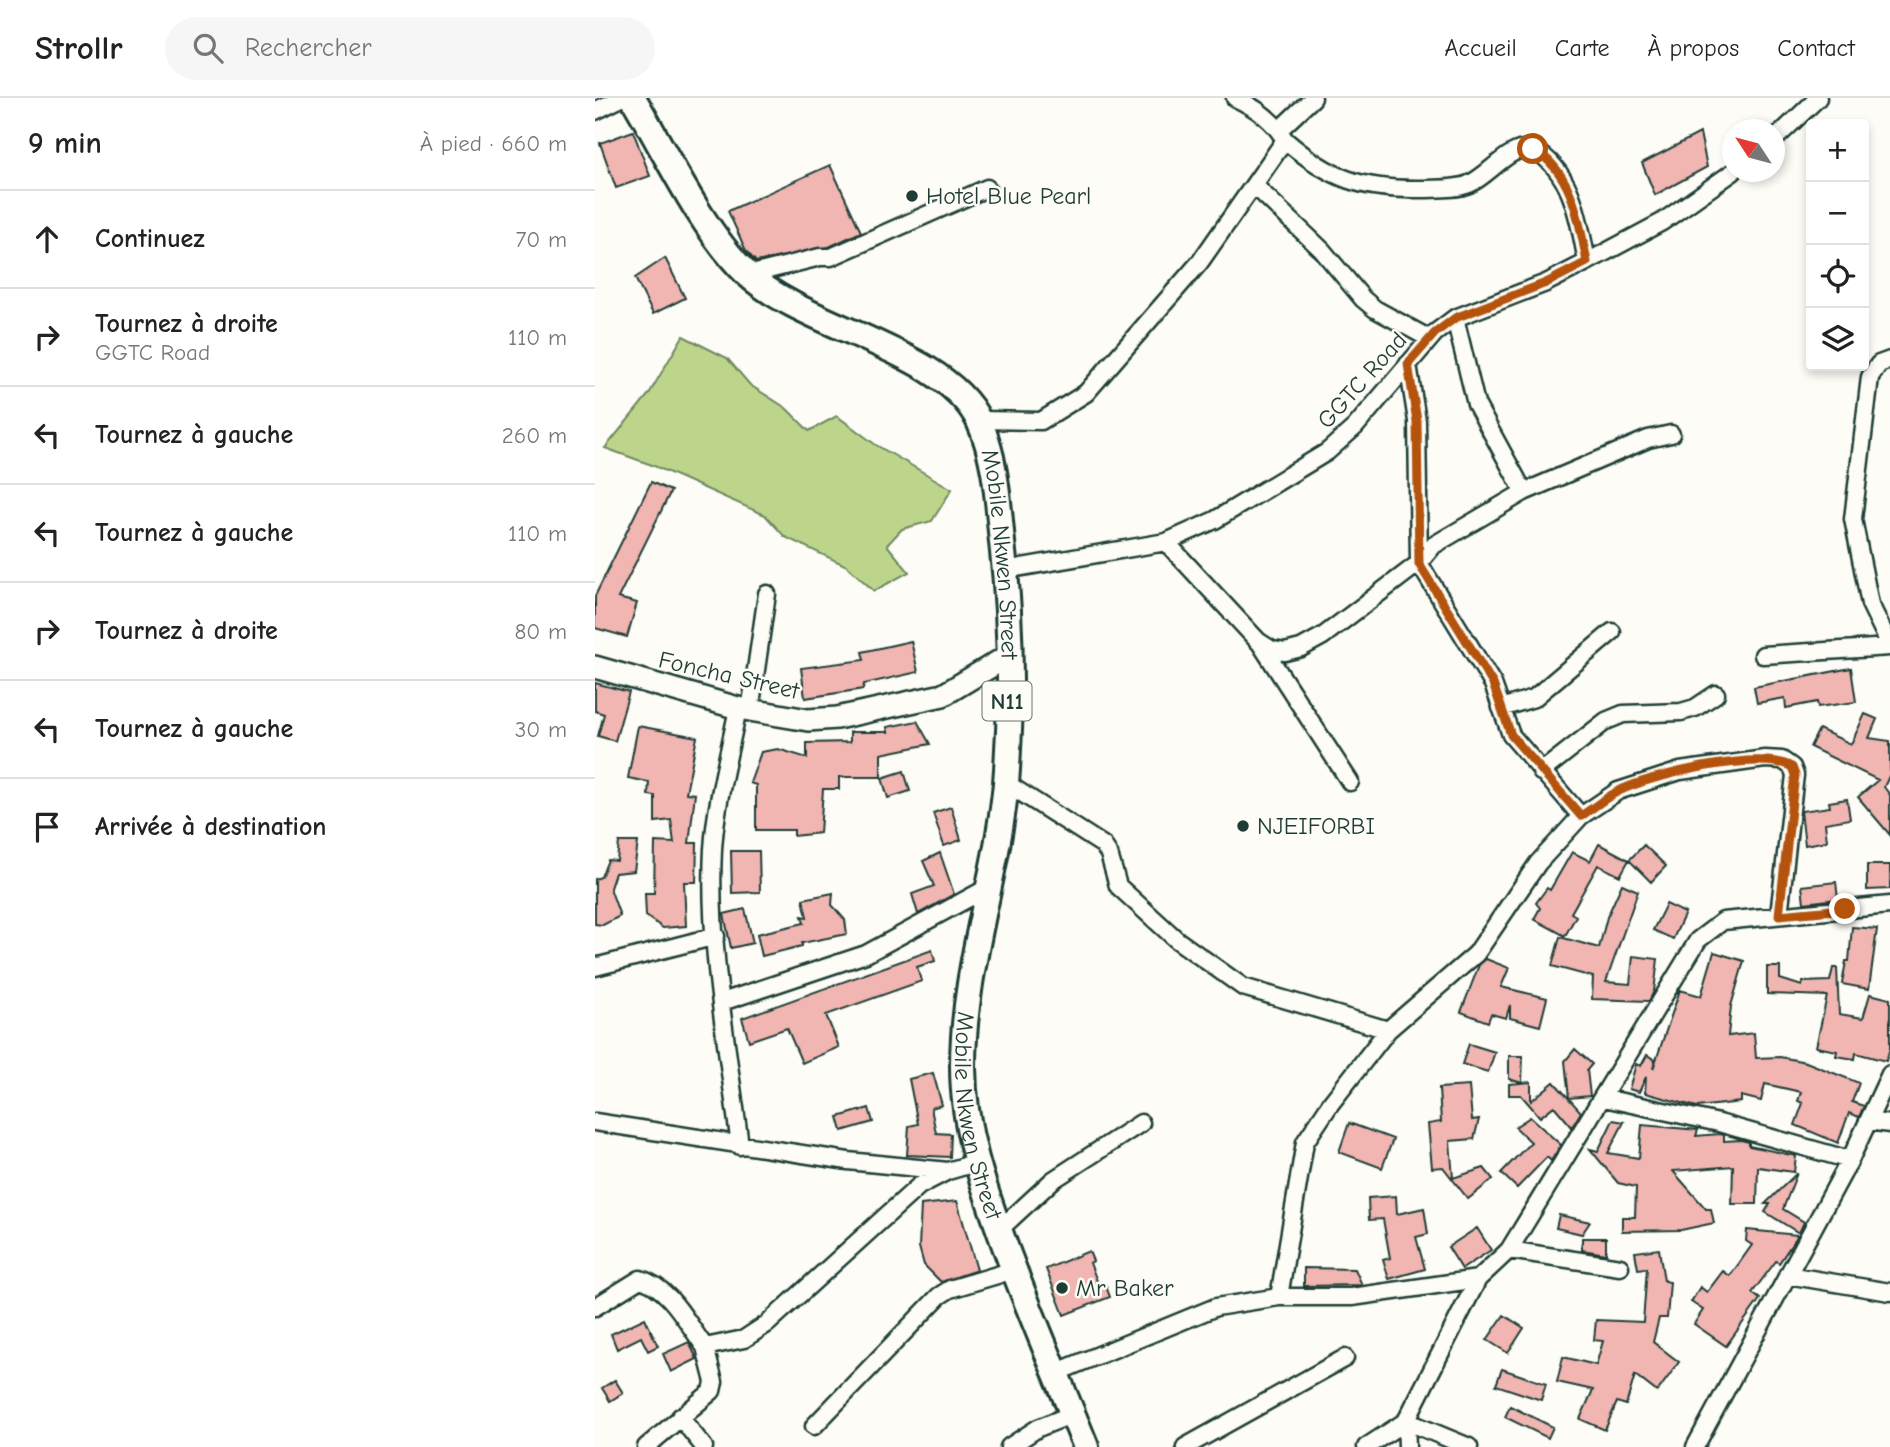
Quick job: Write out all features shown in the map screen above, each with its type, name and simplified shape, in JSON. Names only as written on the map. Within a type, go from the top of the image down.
[{"type":"highway","name":"Mobile Nkwen Street","points":[[633,98],[714,236],[748,275],[803,311],[936,374],[962,398],[978,420],[996,478],[1005,570],[1008,656],[1006,783],[989,887],[968,985],[963,1066],[965,1113],[975,1163],[999,1230],[1086,1447]]},
{"type":"main road","name":"Foncha Street","points":[[595,667],[744,709],[808,720],[877,710],[943,695],[1008,656]]},
{"type":"street","points":[[595,111],[621,98]]},
{"type":"street","points":[[1235,98],[1256,110],[1308,160],[1335,177],[1387,189],[1450,188],[1469,184],[1519,150],[1533,149],[1561,175],[1571,193],[1587,262]]},
{"type":"street","points":[[978,420],[1041,421],[1086,393],[1105,375],[1200,262],[1255,186],[1282,135],[1313,98]]},
{"type":"street","points":[[1785,129],[1818,98]]},
{"type":"street","name":"GGTC Road","points":[[1005,570],[1166,542],[1215,520],[1327,452],[1355,427],[1430,339],[1455,318],[1546,283],[1587,262],[1662,222],[1722,180]]},
{"type":"street","points":[[1255,186],[1322,250],[1363,299],[1375,309],[1430,339]]},
{"type":"street","points":[[748,275],[820,257],[831,257],[987,188]]},
{"type":"street","points":[[1455,318],[1476,404],[1524,492]]},
{"type":"street","points":[[1763,655],[1890,646],[1870,604],[1853,519],[1870,377],[1879,364],[1890,360]]},
{"type":"street","points":[[1408,364],[1417,421],[1419,564],[1493,684],[1511,735],[1581,816]]},
{"type":"street","points":[[1258,641],[1272,650],[1285,652],[1301,648],[1324,636],[1419,564],[1434,545],[1524,492],[1649,439],[1671,434]]},
{"type":"street","points":[[1166,542],[1258,641],[1350,782]]},
{"type":"street","points":[[740,1146],[716,936],[712,878],[714,837],[767,594]]},
{"type":"street","points":[[1501,708],[1534,698],[1612,632]]},
{"type":"street","points":[[1541,772],[1606,721],[1623,714],[1681,712],[1695,708],[1716,694]]},
{"type":"street","points":[[1279,1297],[1305,1142],[1331,1103],[1388,1030],[1476,954],[1538,863],[1581,816],[1618,792],[1680,771],[1765,759],[1782,760],[1792,767],[1795,775],[1779,915]]},
{"type":"street","points":[[1006,783],[1103,845],[1109,854],[1118,886],[1177,940],[1243,987],[1388,1030]]},
{"type":"street","points":[[722,1002],[866,954],[989,887]]},
{"type":"street","points":[[1407,1447],[1406,1421],[1478,1279],[1509,1250],[1698,940],[1723,921],[1890,905]]},
{"type":"street","points":[[595,967],[716,936]]},
{"type":"street","points":[[1695,1447],[1760,1332],[1787,1275],[1850,1160],[1890,1074]]},
{"type":"street","points":[[1604,1098],[1719,1123],[1850,1160]]},
{"type":"street","points":[[1868,1121],[1890,1124]]},
{"type":"street","points":[[595,1122],[740,1146],[948,1171]]},
{"type":"street","points":[[999,1230],[1053,1180],[1141,1123]]},
{"type":"street","points":[[705,1347],[744,1339],[767,1324],[919,1186],[948,1171],[975,1163]]},
{"type":"street","points":[[1509,1250],[1620,1267]]},
{"type":"street","points":[[814,1426],[939,1296],[950,1289],[1014,1270]]},
{"type":"street","points":[[1787,1275],[1890,1292]]},
{"type":"street","points":[[595,1307],[640,1279],[653,1283],[663,1291],[705,1347],[714,1382],[712,1391],[646,1447]]},
{"type":"street","points":[[1055,1373],[1216,1307],[1279,1297],[1352,1297],[1478,1279]]},
{"type":"street","points":[[1185,1447],[1345,1358]]},
{"type":"street","points":[[1009,1447],[1038,1428],[1073,1414]]},
{"type":"street","points":[[680,1417],[704,1447]]},
{"type":"street","points":[[1366,1447],[1406,1421]]},
{"type":"street","points":[[1406,1421],[1469,1447]]},
{"type":"green space","points":[[683,336],[727,358],[750,385],[786,408],[809,431],[837,416],[876,445],[952,489],[932,521],[902,529],[887,545],[909,572],[874,591],[847,566],[785,537],[765,515],[652,465],[605,448],[649,394]]},
{"type":"building","points":[[633,131],[650,176],[616,188],[600,143]]},
{"type":"building","points":[[1700,133],[1707,167],[1655,195],[1642,163]]},
{"type":"building","points":[[830,165],[861,232],[829,247],[756,262],[746,251],[728,211]]},
{"type":"building","points":[[665,258],[685,298],[653,314],[635,278]]},
{"type":"building","points":[[651,482],[671,491],[618,598],[637,603],[627,637],[595,628],[595,596]]},
{"type":"building","points":[[911,641],[918,672],[864,684],[863,689],[805,698],[801,668],[864,660],[862,652]]},
{"type":"building","points":[[1851,668],[1856,702],[1818,707],[1817,702],[1786,708],[1785,698],[1757,703],[1754,687]]},
{"type":"building","points":[[595,683],[629,692],[615,741],[598,736],[604,714],[595,711]]},
{"type":"building","points":[[1865,714],[1877,719],[1869,738],[1890,741],[1890,774],[1884,787],[1890,795],[1890,835],[1858,797],[1878,780],[1810,747],[1819,729],[1851,744]]},
{"type":"building","points":[[917,721],[930,744],[881,754],[881,777],[839,777],[839,789],[823,789],[820,833],[794,836],[794,830],[756,830],[756,785],[750,783],[761,752],[778,749],[807,758],[807,743],[850,742],[850,732],[888,732],[887,727]]},
{"type":"building","points":[[638,726],[697,737],[686,793],[695,794],[689,843],[697,843],[696,882],[684,882],[686,926],[663,928],[646,916],[645,893],[654,893],[655,842],[674,843],[671,820],[655,822],[655,796],[648,795],[649,782],[628,778]]},
{"type":"building","points":[[904,771],[910,791],[888,798],[882,778]]},
{"type":"building","points":[[1847,799],[1850,819],[1825,823],[1827,841],[1805,845],[1801,811],[1830,807],[1829,802]]},
{"type":"building","points":[[951,807],[961,840],[944,846],[933,813]]},
{"type":"building","points":[[619,842],[638,842],[634,871],[615,873],[610,888],[620,916],[603,925],[595,924],[595,879],[601,877],[608,860],[617,861]]},
{"type":"building","points":[[1599,844],[1629,860],[1620,876],[1598,865],[1571,913],[1576,916],[1565,936],[1534,919],[1540,908],[1536,903],[1547,888],[1550,890],[1572,852],[1590,861]]},
{"type":"building","points":[[1644,845],[1666,866],[1651,882],[1629,860]]},
{"type":"building","points":[[731,851],[759,851],[760,892],[732,893]]},
{"type":"building","points":[[940,853],[954,894],[918,914],[912,894],[934,886],[923,861]]},
{"type":"building","points":[[1867,865],[1890,865],[1890,889],[1867,890]]},
{"type":"building","points":[[1836,882],[1838,899],[1804,903],[1802,886]]},
{"type":"building","points":[[1622,884],[1638,891],[1606,982],[1630,984],[1633,956],[1658,959],[1654,991],[1649,1001],[1592,999],[1593,977],[1552,966],[1560,937],[1599,948],[1607,917]]},
{"type":"building","points":[[833,893],[832,905],[845,920],[847,934],[802,943],[802,946],[762,956],[757,934],[804,923],[802,916],[807,917],[803,899]]},
{"type":"building","points":[[1666,904],[1685,913],[1673,939],[1653,930]]},
{"type":"building","points":[[745,909],[753,943],[731,948],[724,914]]},
{"type":"building","points":[[1852,927],[1877,929],[1869,989],[1842,984],[1846,961],[1849,961]]},
{"type":"building","points":[[932,950],[935,961],[917,967],[922,981],[826,1015],[839,1047],[802,1063],[787,1028],[749,1041],[742,1018]]},
{"type":"building","points":[[1714,952],[1744,961],[1731,1006],[1728,1036],[1754,1033],[1756,1058],[1780,1057],[1806,1062],[1859,1083],[1852,1102],[1864,1106],[1859,1117],[1849,1113],[1838,1143],[1795,1125],[1803,1103],[1798,1101],[1801,1092],[1765,1084],[1761,1101],[1741,1096],[1741,1102],[1697,1107],[1645,1093],[1646,1077],[1639,1092],[1629,1089],[1636,1064],[1641,1066],[1647,1055],[1655,1060],[1653,1069],[1680,990],[1701,996]]},
{"type":"building","points":[[1486,959],[1509,968],[1501,987],[1547,998],[1540,1026],[1510,1018],[1510,1005],[1506,1018],[1491,1014],[1488,1022],[1461,1012],[1479,965]]},
{"type":"building","points":[[1767,967],[1780,967],[1780,979],[1802,986],[1803,982],[1830,981],[1833,968],[1837,968],[1839,1014],[1863,1018],[1870,994],[1890,999],[1890,1048],[1886,1061],[1856,1053],[1855,1059],[1836,1056],[1837,1051],[1816,1047],[1827,996],[1767,994]]},
{"type":"building","points":[[1469,1044],[1495,1052],[1488,1072],[1462,1064]]},
{"type":"building","points":[[1575,1049],[1592,1064],[1587,1070],[1590,1096],[1569,1098],[1565,1061]]},
{"type":"building","points":[[1509,1056],[1523,1056],[1522,1083],[1509,1079]]},
{"type":"building","points":[[933,1073],[942,1105],[931,1108],[936,1133],[951,1134],[950,1157],[907,1155],[909,1126],[918,1124],[909,1079]]},
{"type":"building","points":[[1531,1082],[1531,1101],[1554,1082],[1581,1112],[1572,1127],[1554,1106],[1540,1117],[1521,1095],[1509,1095],[1509,1084]]},
{"type":"building","points":[[1469,1086],[1472,1120],[1479,1119],[1474,1139],[1450,1141],[1453,1178],[1484,1168],[1493,1179],[1468,1199],[1443,1167],[1432,1168],[1428,1124],[1441,1122],[1439,1088]]},
{"type":"building","points":[[869,1108],[873,1122],[842,1131],[838,1117]]},
{"type":"building","points":[[1530,1117],[1561,1145],[1551,1161],[1547,1157],[1517,1188],[1501,1173],[1531,1142],[1515,1127]]},
{"type":"building","points":[[1613,1120],[1624,1122],[1608,1153],[1639,1158],[1642,1125],[1698,1130],[1696,1136],[1720,1134],[1724,1135],[1724,1141],[1741,1140],[1749,1142],[1749,1146],[1796,1156],[1794,1172],[1758,1167],[1757,1204],[1732,1204],[1733,1166],[1673,1171],[1706,1209],[1711,1209],[1714,1223],[1681,1230],[1622,1231],[1622,1217],[1635,1217],[1636,1187],[1618,1183],[1590,1149],[1598,1151]]},
{"type":"building","points":[[1349,1123],[1393,1139],[1382,1168],[1339,1152]]},
{"type":"building","points":[[1797,1173],[1783,1209],[1804,1222],[1799,1233],[1765,1212],[1770,1204],[1765,1204]]},
{"type":"building","points":[[1396,1196],[1397,1214],[1424,1208],[1428,1234],[1416,1237],[1425,1269],[1389,1279],[1383,1260],[1390,1258],[1383,1219],[1369,1220],[1368,1198]]},
{"type":"building","points":[[957,1201],[977,1270],[941,1282],[924,1265],[919,1247],[921,1205]]},
{"type":"building","points":[[1559,1215],[1590,1222],[1582,1234],[1556,1228]]},
{"type":"building","points":[[1477,1228],[1491,1250],[1462,1269],[1448,1247]]},
{"type":"building","points":[[1747,1230],[1798,1235],[1779,1263],[1776,1261],[1752,1293],[1760,1299],[1726,1346],[1694,1324],[1703,1310],[1691,1302],[1700,1287],[1707,1292],[1723,1271],[1730,1276],[1752,1245],[1746,1241]]},
{"type":"building","points":[[1582,1238],[1606,1238],[1606,1254],[1582,1250]]},
{"type":"building","points":[[1659,1249],[1664,1281],[1670,1282],[1667,1318],[1659,1318],[1653,1342],[1679,1362],[1657,1392],[1635,1375],[1626,1405],[1617,1402],[1605,1430],[1580,1419],[1593,1390],[1557,1382],[1563,1357],[1596,1365],[1603,1341],[1594,1340],[1596,1320],[1643,1322],[1647,1268],[1638,1269],[1635,1252]]},
{"type":"building","points":[[1089,1251],[1093,1261],[1090,1263],[1099,1286],[1105,1284],[1110,1297],[1064,1315],[1046,1269]]},
{"type":"building","points":[[1304,1268],[1355,1269],[1362,1285],[1304,1286]]},
{"type":"building","points":[[1504,1315],[1524,1328],[1508,1353],[1487,1340]]},
{"type":"building","points":[[645,1318],[658,1346],[648,1351],[641,1337],[617,1349],[611,1334]]},
{"type":"building","points":[[689,1342],[697,1359],[671,1372],[663,1354]]},
{"type":"building","points":[[1502,1369],[1546,1384],[1541,1400],[1496,1385]]},
{"type":"building","points":[[615,1380],[623,1393],[610,1401],[602,1388]]},
{"type":"building","points":[[1510,1406],[1553,1427],[1548,1438],[1505,1417]]},
{"type":"place","name":"Hotel Blue Pearl","points":[[912,196]]},
{"type":"place","name":"NJEIFORBI","points":[[1243,826]]},
{"type":"place","name":"Mr Baker","points":[[1062,1288]]},
{"type":"route","points":[[1533,149],[1541,153],[1561,175],[1571,193],[1587,262],[1546,283],[1455,318],[1435,333],[1408,364],[1417,421],[1419,564],[1493,684],[1511,735],[1581,816],[1618,792],[1680,771],[1765,759],[1782,760],[1792,767],[1795,775],[1779,915],[1845,909]]}]
